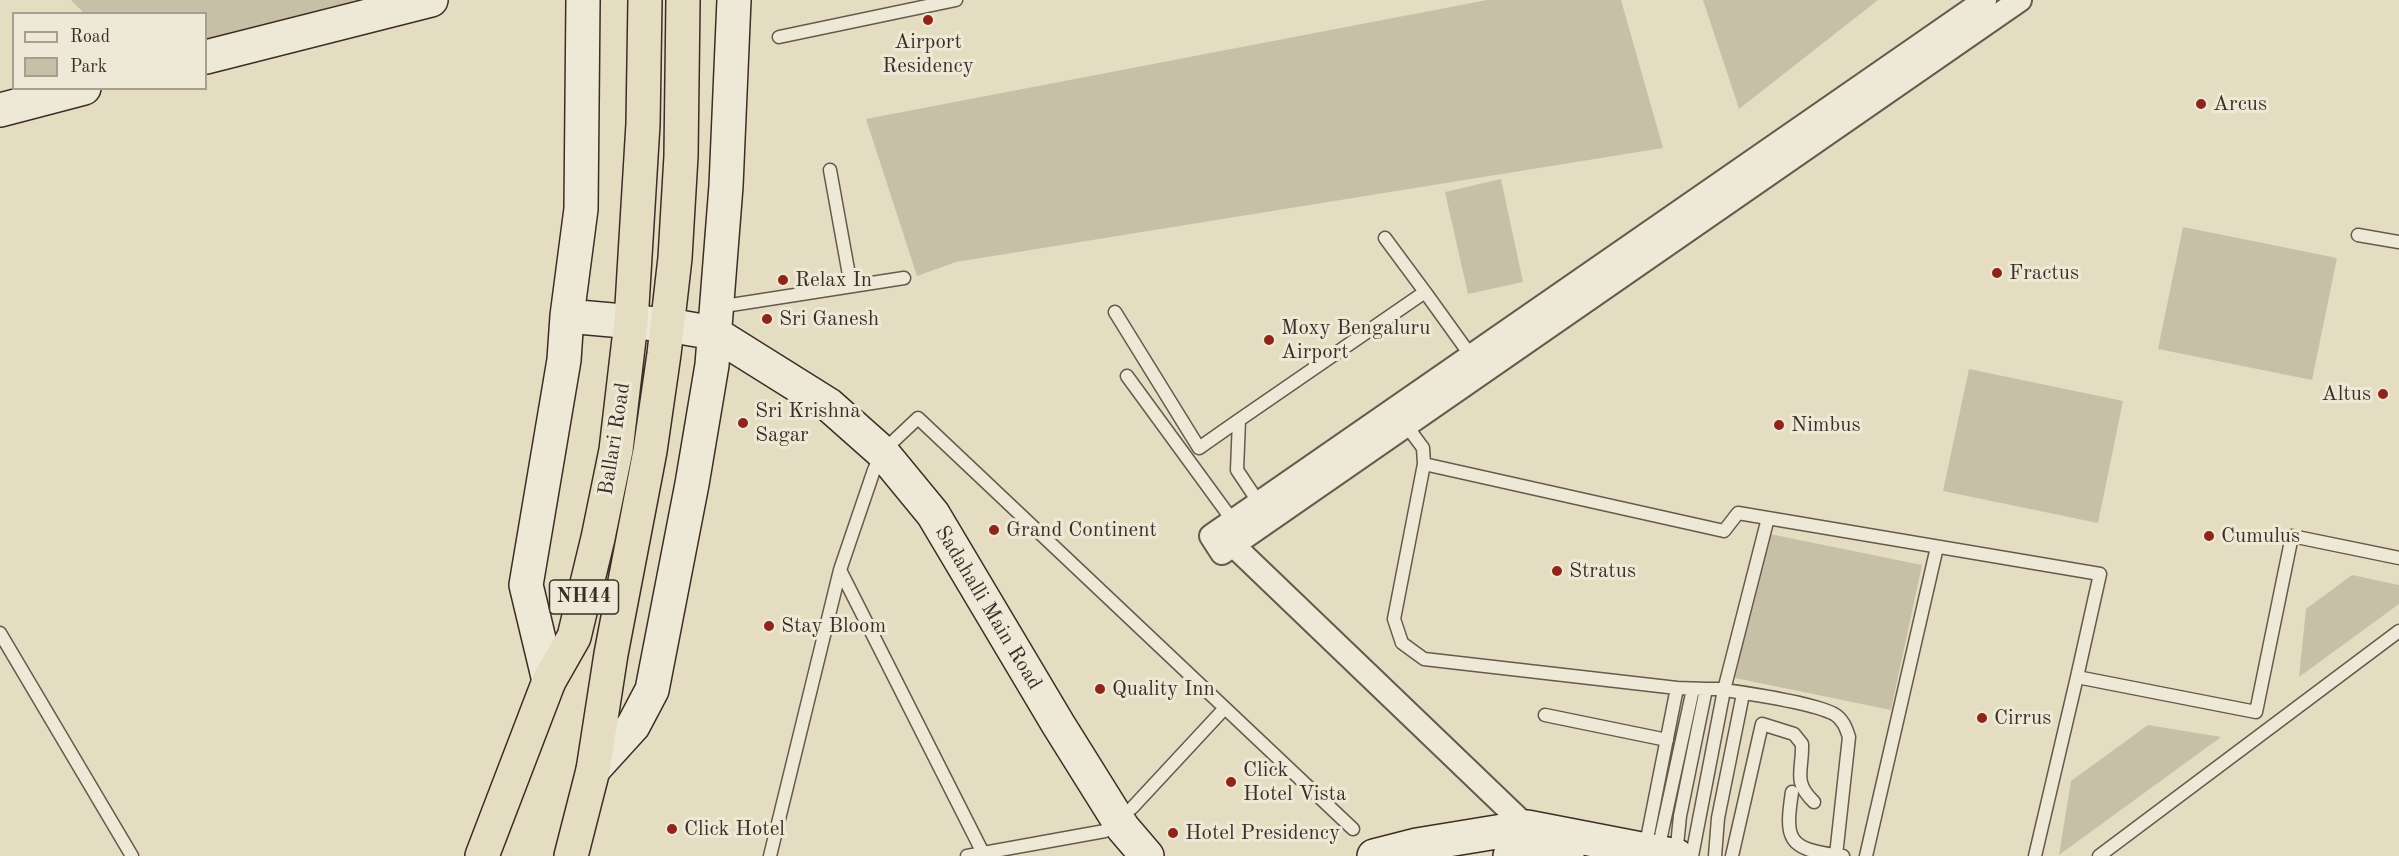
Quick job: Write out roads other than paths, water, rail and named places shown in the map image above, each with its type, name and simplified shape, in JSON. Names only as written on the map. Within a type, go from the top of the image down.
[{"type":"highway","name":"Ballari Road","points":[[482,856],[549,681],[574,637],[616,450],[631,322],[643,124],[645,0]]},
{"type":"highway","name":"Ballari Road","points":[[571,856],[593,770],[611,654],[650,452],[668,325],[681,156],[683,0]]},
{"type":"street","points":[[207,57],[431,0]]},
{"type":"street","points":[[549,681],[526,585],[564,360],[567,316],[581,209],[584,0]]},
{"type":"street","points":[[593,770],[633,726],[652,690],[692,484],[712,365],[726,186],[734,0]]},
{"type":"street","points":[[1222,545],[1233,520],[1985,0]]},
{"type":"street","points":[[1222,545],[1406,425],[2020,0]]},
{"type":"street","points":[[0,110],[76,90]]},
{"type":"street","points":[[567,316],[668,325],[715,320]]},
{"type":"street","name":"Sadahalli Main Road","points":[[715,320],[798,388],[817,414],[878,461],[1068,757],[1113,844]]},
{"type":"street","points":[[1222,545],[1527,827]]},
{"type":"street","name":"Sadahalli Main Road","points":[[1068,757],[1147,856]]},
{"type":"street","points":[[1374,856],[1417,845],[1527,827],[1654,852]]},
{"type":"street","points":[[1510,856],[1538,852],[1567,856]]},
{"type":"lane","points":[[779,38],[956,0]]},
{"type":"lane","points":[[830,170],[851,286]]},
{"type":"lane","points":[[2358,236],[2399,242]]},
{"type":"lane","points":[[1385,238],[1471,356]]},
{"type":"lane","points":[[715,320],[851,286],[904,278]]},
{"type":"lane","points":[[1186,457],[1425,292]]},
{"type":"lane","points":[[1115,312],[1199,448]]},
{"type":"lane","points":[[1126,376],[1233,520]]},
{"type":"lane","points":[[770,856],[840,570],[878,461],[918,418],[1353,829]]},
{"type":"lane","points":[[1239,420],[1237,470],[1258,503]]},
{"type":"lane","points":[[1406,425],[1423,447],[1424,464],[1394,619],[1402,643],[1425,659],[1677,688],[1724,690],[1816,708],[1835,714],[1845,724],[1849,737],[1840,855],[1808,851],[1794,839],[1787,824],[1792,792]]},
{"type":"lane","points":[[1424,464],[1724,531],[1738,513],[2100,574],[2036,856]]},
{"type":"lane","points":[[1692,856],[1724,690],[1768,518]]},
{"type":"lane","points":[[2077,676],[2256,712],[2292,536],[2399,558]]},
{"type":"lane","points":[[1866,856],[1937,547]]},
{"type":"lane","points":[[840,570],[983,853]]},
{"type":"lane","points":[[2099,856],[2399,631]]},
{"type":"lane","points":[[0,633],[132,856]]},
{"type":"lane","points":[[1654,852],[1667,740],[1677,688]]},
{"type":"lane","points":[[1654,852],[1693,689]]},
{"type":"lane","points":[[1654,852],[1680,816],[1706,689]]},
{"type":"lane","points":[[1715,856],[1718,818],[1743,693]]},
{"type":"lane","points":[[1132,808],[1224,709]]},
{"type":"lane","points":[[1545,715],[1667,740]]},
{"type":"lane","points":[[1732,856],[1762,724],[1794,734],[1802,744],[1798,776],[1803,791],[1814,802]]},
{"type":"lane","points":[[967,856],[1113,844]]},
{"type":"place","name":"Airport Residency","points":[[928,20]]},
{"type":"place","name":"Arcus","points":[[2201,104]]},
{"type":"place","name":"Fractus","points":[[1997,273]]},
{"type":"place","name":"Relax In","points":[[783,280]]},
{"type":"place","name":"Sri Ganesh","points":[[767,319]]},
{"type":"place","name":"Moxy Bengaluru Airport","points":[[1269,340]]},
{"type":"place","name":"Altus","points":[[2383,394]]},
{"type":"place","name":"Sri Krishna Sagar","points":[[743,423]]},
{"type":"place","name":"Nimbus","points":[[1779,425]]},
{"type":"place","name":"Grand Continent","points":[[994,530]]},
{"type":"place","name":"Cumulus","points":[[2209,536]]},
{"type":"place","name":"Stratus","points":[[1557,571]]},
{"type":"place","name":"Stay Bloom","points":[[769,626]]},
{"type":"place","name":"Quality Inn","points":[[1100,689]]},
{"type":"place","name":"Cirrus","points":[[1982,718]]},
{"type":"place","name":"Click Hotel Vista","points":[[1231,782]]},
{"type":"place","name":"Click Hotel","points":[[672,829]]},
{"type":"place","name":"Hotel Presidency","points":[[1173,833]]}]
